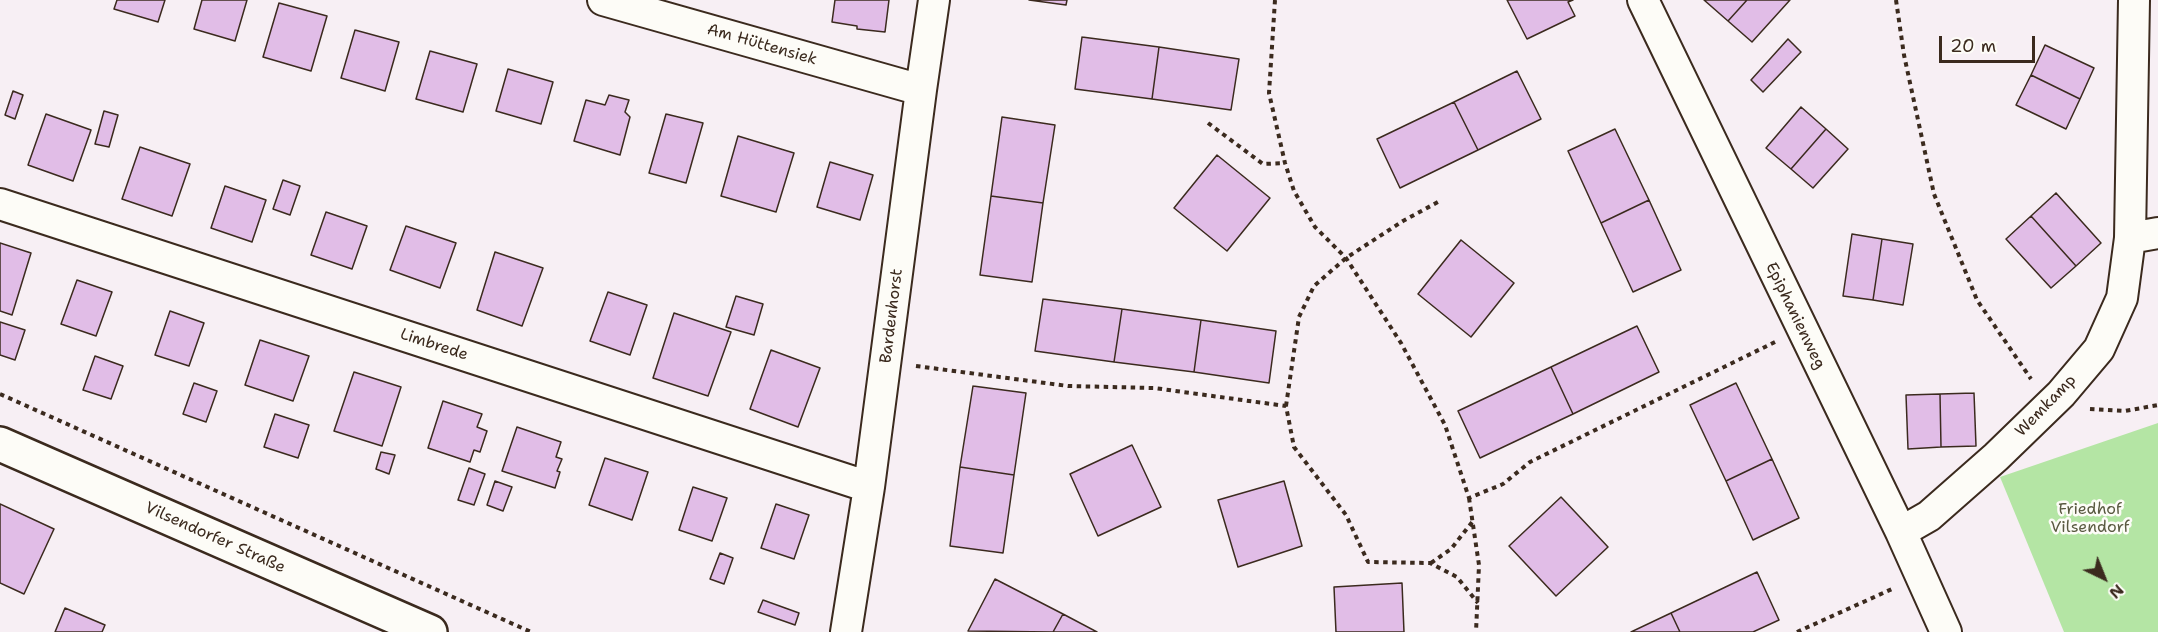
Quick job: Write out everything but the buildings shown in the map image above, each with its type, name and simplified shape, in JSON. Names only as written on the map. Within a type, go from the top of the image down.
[{"type":"main road","name":"Vilsendorfer Straße","points":[[0,444],[430,632]]},
{"type":"street","name":"Am Hüttensiek","points":[[603,0],[921,90]]},
{"type":"street","name":"Bardenhorst","points":[[846,632],[869,487],[934,0]]},
{"type":"street","name":"Epiphanienweg","points":[[1643,0],[1900,531],[1946,632]]},
{"type":"street","name":"Wemkamp","points":[[1900,531],[1929,516],[1996,457],[2049,405],[2099,349],[2122,298],[2144,236],[2134,0]]},
{"type":"street","name":"Limbrede","points":[[0,204],[869,487]]},
{"type":"path","points":[[1275,0],[1269,93],[1285,163],[1294,191],[1315,226],[1346,258],[1401,344],[1445,425],[1469,498],[1473,521],[1479,565],[1476,632]]},
{"type":"path","points":[[1896,0],[1904,55],[1934,194],[1977,300],[2049,405],[2125,411],[2158,405]]},
{"type":"path","points":[[1208,123],[1263,164],[1285,163]]},
{"type":"path","points":[[1438,202],[1403,221],[1346,258],[1314,286],[1299,317],[1286,406],[1294,447],[1346,515],[1368,562],[1430,563],[1457,577],[1478,603]]},
{"type":"path","points":[[1469,498],[1503,484],[1530,462],[1802,330]]},
{"type":"path","points":[[886,362],[1068,386],[1154,388],[1286,406]]},
{"type":"path","points":[[0,394],[531,632]]},
{"type":"path","points":[[1430,563],[1451,549],[1473,521]]},
{"type":"path","points":[[1797,632],[1920,576]]},
{"type":"green space","name":"Friedhof Vilsendorf","points":[[2158,423],[2158,632],[2064,632],[2000,477]]}]
